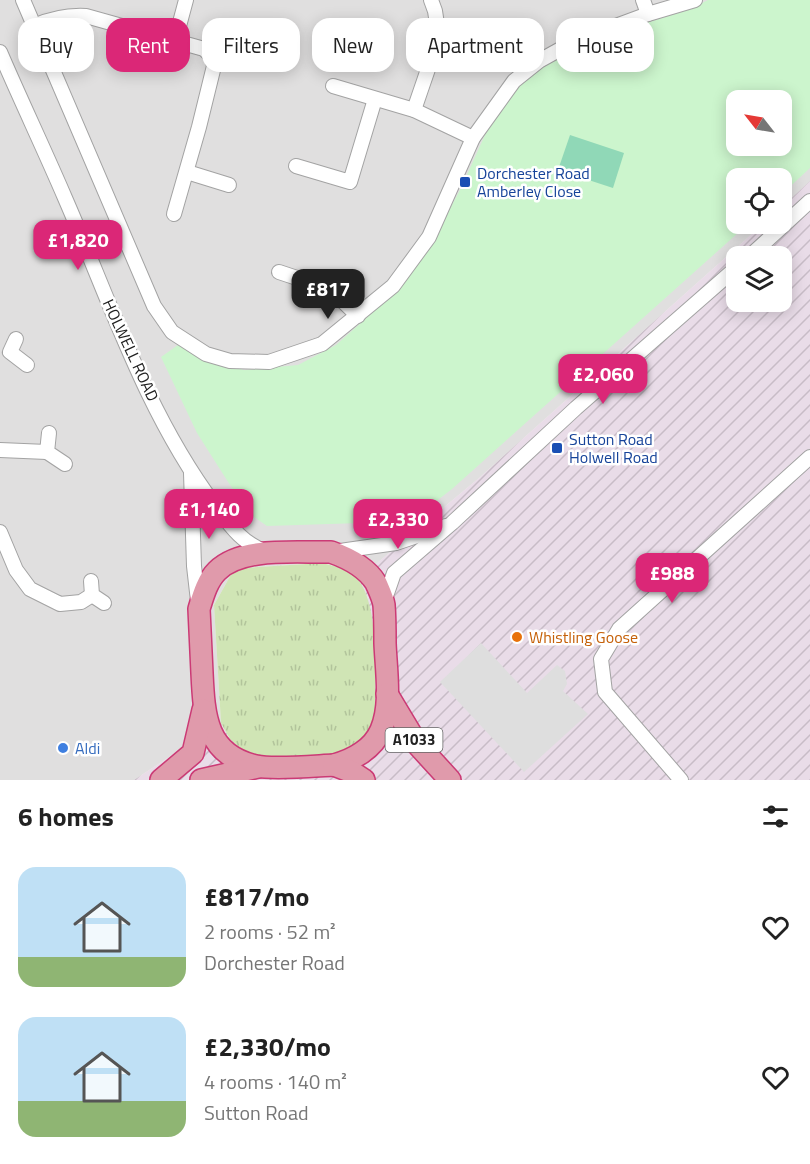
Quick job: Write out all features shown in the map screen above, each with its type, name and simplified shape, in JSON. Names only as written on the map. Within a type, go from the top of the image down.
[{"type":"highway","points":[[161,780],[193,753],[203,710],[199,609],[209,581],[216,572],[235,559],[248,555],[331,552],[346,557],[368,573],[375,582],[384,604],[387,694],[385,717],[376,739],[368,748],[346,762],[334,765],[258,767],[201,780]]},
{"type":"highway","name":"A1033","points":[[387,694],[417,744],[450,780]]},
{"type":"highway","points":[[203,710],[210,732],[220,746],[237,759],[258,767]]},
{"type":"highway","points":[[334,765],[364,780]]},
{"type":"street","points":[[23,0],[31,18]]},
{"type":"street","points":[[181,18],[186,0]]},
{"type":"street","points":[[414,110],[439,37],[431,0]]},
{"type":"street","points":[[643,0],[648,14]]},
{"type":"street","points":[[53,72],[135,267],[154,306],[172,332],[206,354],[230,361],[269,362],[322,344],[393,286],[430,235],[473,138],[514,81],[539,61],[575,41],[648,14],[695,0]]},
{"type":"street","points":[[55,18],[68,15],[93,18]]},
{"type":"street","name":"HOLWELL ROAD","points":[[0,52],[65,197],[134,364],[191,473],[238,536],[258,549],[272,553]]},
{"type":"street","points":[[174,214],[212,72]]},
{"type":"street","points":[[333,86],[414,110],[473,138]]},
{"type":"street","points":[[297,166],[350,182],[375,99]]},
{"type":"street","points":[[187,172],[230,185]]},
{"type":"street","points":[[761,246],[810,201]]},
{"type":"street","points":[[279,272],[330,289],[358,316]]},
{"type":"street","points":[[384,604],[394,573],[452,524],[576,408],[726,277]]},
{"type":"street","points":[[9,348],[27,365]]},
{"type":"street","points":[[47,452],[49,433]]},
{"type":"street","points":[[0,450],[47,452],[65,464]]},
{"type":"street","points":[[660,780],[676,775],[605,692],[601,658],[619,629],[810,457]]},
{"type":"street","points":[[191,473],[194,566],[199,609]]},
{"type":"street","points":[[331,552],[396,543],[452,524]]},
{"type":"street","points":[[0,532],[16,570],[30,589],[60,604],[81,602],[92,588],[104,603]]},
{"type":"shaded area","points":[[0,0],[810,0],[810,181],[792,198],[792,168],[726,168],[726,234],[752,234],[738,246],[726,246],[726,257],[479,478],[358,579],[341,567],[322,563],[243,568],[233,571],[214,605],[221,723],[134,780],[0,780]]},
{"type":"shaded area","points":[[810,181],[810,780],[134,780],[221,723],[230,739],[242,749],[262,757],[368,598],[358,579],[479,478],[726,257],[726,312],[792,312],[792,246],[738,246],[752,234],[792,234],[792,198]]},
{"type":"shaded area","points":[[481,643],[527,693],[557,665],[565,671],[567,684],[563,691],[588,714],[524,772],[440,682]]},
{"type":"green space","points":[[708,0],[810,0],[810,168],[792,185],[792,168],[726,168],[726,234],[737,234],[452,489],[426,509],[392,522],[267,526],[254,517],[230,485],[197,433],[161,357],[178,345],[219,363],[244,370],[298,365],[336,345],[373,312],[432,242],[461,188],[489,126],[506,99],[527,77],[534,72],[544,72],[544,65],[556,57],[556,72],[654,72],[654,21],[690,9]]},
{"type":"green space","points":[[570,135],[624,153],[613,188],[558,170]]},
{"type":"green space","points":[[322,563],[351,574],[359,581],[366,594],[371,610],[375,648],[375,722],[368,737],[340,755],[262,757],[242,750],[230,739],[221,723],[214,605],[233,571],[243,568]]},
{"type":"place","name":"Dorchester Road Amberley Close","points":[[465,182]]},
{"type":"place","name":"Sutton Road Holwell Road","points":[[557,448]]},
{"type":"place","name":"Whistling Goose","points":[[517,637]]},
{"type":"place","name":"Aldi","points":[[63,748]]}]
